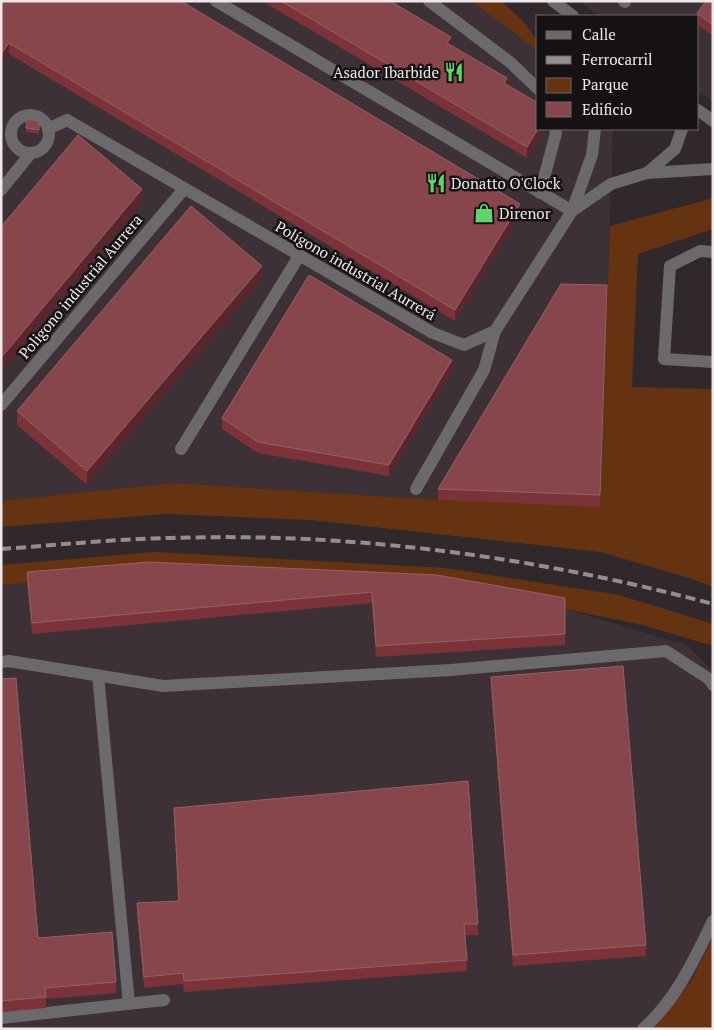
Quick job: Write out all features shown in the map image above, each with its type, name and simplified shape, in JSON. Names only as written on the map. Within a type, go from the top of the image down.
[{"type":"street","points":[[216,1],[572,211]]},
{"type":"street","points":[[429,1],[511,63],[536,87]]},
{"type":"street","points":[[560,7],[572,15]]},
{"type":"street","points":[[699,111],[713,121]]},
{"type":"street","points":[[1,190],[31,153],[41,149],[48,140],[48,129],[41,118],[29,115],[17,120],[6,131],[19,148],[31,153]]},
{"type":"street","name":"Polígono industrial Aurrerá","points":[[48,129],[68,120],[433,334],[464,345],[495,331]]},
{"type":"street","points":[[540,193],[556,134],[555,130]]},
{"type":"street","points":[[416,489],[484,370],[495,331],[572,211],[592,155],[595,130]]},
{"type":"street","points":[[647,173],[675,149],[682,130]]},
{"type":"street","points":[[572,211],[611,184],[647,173],[713,169]]},
{"type":"street","name":"Poligono industrial Aurrera","points":[[1,405],[184,189]]},
{"type":"street","points":[[713,252],[700,251],[670,266],[664,359],[713,362]]},
{"type":"street","points":[[181,449],[299,256]]},
{"type":"street","points":[[1,662],[9,661],[163,686],[452,670],[666,651],[709,679],[713,685]]},
{"type":"street","points":[[98,675],[129,1004]]},
{"type":"street","points":[[643,1029],[659,1015],[685,977],[713,921]]},
{"type":"street","points":[[1,1018],[164,1000]]},
{"type":"shaded area","points":[[1,1],[488,1],[536,37],[536,130],[613,130],[600,507],[438,500],[173,483],[1,501]]},
{"type":"shaded area","points":[[579,1],[713,1],[713,102],[699,92],[699,15],[598,15]]},
{"type":"shaded area","points":[[149,573],[565,609],[686,645],[713,671],[713,955],[690,1029],[1,1029],[1,585]]},
{"type":"green space","points":[[471,1],[501,1],[530,30],[536,42],[536,50]]},
{"type":"green space","points":[[713,198],[713,229],[638,254],[632,387],[713,389],[713,587],[601,552],[311,520],[165,514],[1,527],[1,501],[173,483],[438,500],[600,506],[610,226]]},
{"type":"green space","points":[[155,552],[445,568],[619,595],[713,624],[713,646],[643,625],[565,609],[149,573],[1,585],[1,565]]},
{"type":"green space","points":[[713,938],[713,1022],[711,1029],[649,1029],[691,982]]},
{"type":"building","points":[[1,1],[181,1],[520,204],[455,310],[9,43],[1,54]]},
{"type":"building","points":[[281,1],[390,1],[451,37],[447,43],[507,78],[504,83],[536,102],[537,130],[527,147]]},
{"type":"building","points":[[706,1],[713,1],[713,25],[697,13]]},
{"type":"building","points":[[27,119],[39,121],[39,130],[26,128]]},
{"type":"building","points":[[78,135],[142,189],[1,358],[1,227]]},
{"type":"building","points":[[191,206],[262,266],[87,471],[17,411]]},
{"type":"building","points":[[309,275],[452,360],[389,465],[258,442],[222,418]]},
{"type":"building","points":[[561,284],[607,285],[600,495],[438,489]]},
{"type":"building","points":[[149,562],[437,575],[565,598],[565,634],[376,646],[372,592],[32,623],[27,572]]},
{"type":"building","points":[[623,666],[646,945],[513,955],[491,677]]},
{"type":"building","points":[[16,678],[38,938],[112,932],[116,982],[45,988],[46,997],[1,1001],[1,679]]},
{"type":"building","points":[[468,781],[478,924],[464,924],[467,960],[184,981],[183,973],[144,977],[137,903],[179,901],[174,808]]},
{"type":"railway","points":[[1,549],[107,541],[240,537],[376,544],[512,561],[646,587],[713,604]]},
{"type":"place","name":"Asador Ibarbide","points":[[454,72]]},
{"type":"place","name":"Donatto O'Clock","points":[[436,183]]},
{"type":"place","name":"Direnor","points":[[484,213]]}]
